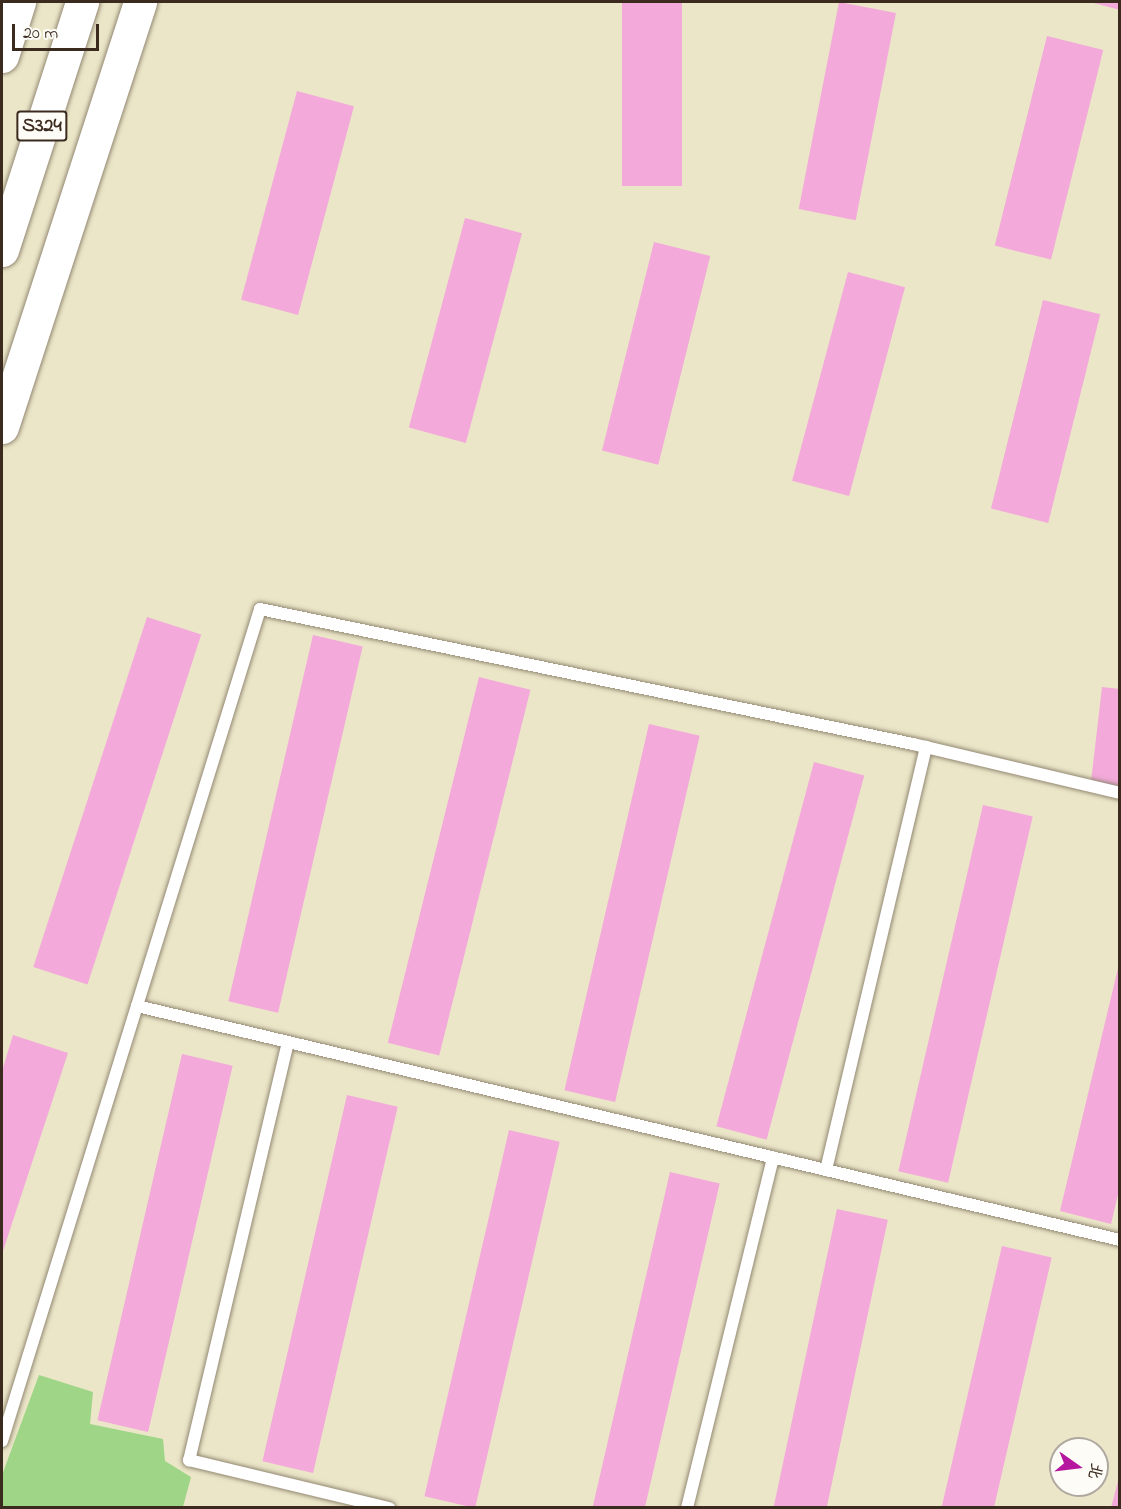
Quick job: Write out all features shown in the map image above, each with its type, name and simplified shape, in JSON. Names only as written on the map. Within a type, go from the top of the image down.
[{"type":"main road","points":[[2,56],[19,2]]},
{"type":"main road","name":"S324","points":[[2,250],[82,2]]},
{"type":"main road","points":[[2,427],[140,2]]},
{"type":"lane","points":[[2,1441],[260,609],[926,747],[1119,793]]},
{"type":"lane","points":[[826,1170],[926,747]]},
{"type":"lane","points":[[137,1006],[1119,1240]]},
{"type":"lane","points":[[288,1042],[189,1460],[389,1508]]},
{"type":"lane","points":[[687,1508],[773,1157]]},
{"type":"green space","points":[[39,1375],[93,1392],[90,1424],[163,1439],[165,1461],[191,1477],[183,1507],[2,1507],[2,1475]]},
{"type":"building","points":[[622,2],[682,2],[682,186],[622,186]]},
{"type":"building","points":[[839,2],[896,13],[856,220],[799,209]]},
{"type":"building","points":[[1090,2],[1120,2],[1120,10]]},
{"type":"building","points":[[1047,36],[1103,50],[1051,260],[995,246]]},
{"type":"building","points":[[297,91],[354,106],[298,315],[241,300]]},
{"type":"building","points":[[465,218],[522,233],[466,443],[409,428]]},
{"type":"building","points":[[654,242],[710,256],[658,465],[602,451]]},
{"type":"building","points":[[848,272],[905,287],[849,496],[792,481]]},
{"type":"building","points":[[1043,300],[1100,314],[1048,523],[991,509]]},
{"type":"building","points":[[147,617],[201,635],[87,985],[33,967]]},
{"type":"building","points":[[313,635],[363,646],[278,1013],[228,1001]]},
{"type":"building","points":[[479,677],[530,690],[439,1056],[388,1043]]},
{"type":"building","points":[[1102,687],[1120,689],[1120,786],[1091,782]]},
{"type":"building","points":[[649,724],[700,736],[615,1102],[564,1090]]},
{"type":"building","points":[[814,762],[864,775],[767,1140],[716,1126]]},
{"type":"building","points":[[983,805],[1033,816],[948,1183],[898,1171]]},
{"type":"building","points":[[1119,964],[1120,1186],[1111,1224],[1060,1211]]},
{"type":"building","points":[[13,1035],[68,1053],[2,1254],[2,1071]]},
{"type":"building","points":[[182,1054],[233,1066],[148,1432],[97,1420]]},
{"type":"building","points":[[347,1095],[398,1107],[313,1473],[262,1461]]},
{"type":"building","points":[[509,1130],[560,1142],[475,1508],[424,1496]]},
{"type":"building","points":[[670,1172],[720,1183],[645,1508],[592,1508]]},
{"type":"building","points":[[837,1209],[888,1220],[827,1508],[773,1508]]},
{"type":"building","points":[[1002,1246],[1052,1257],[994,1508],[942,1508]]},
{"type":"building","points":[[1119,1477],[1120,1508],[1111,1508]]}]
